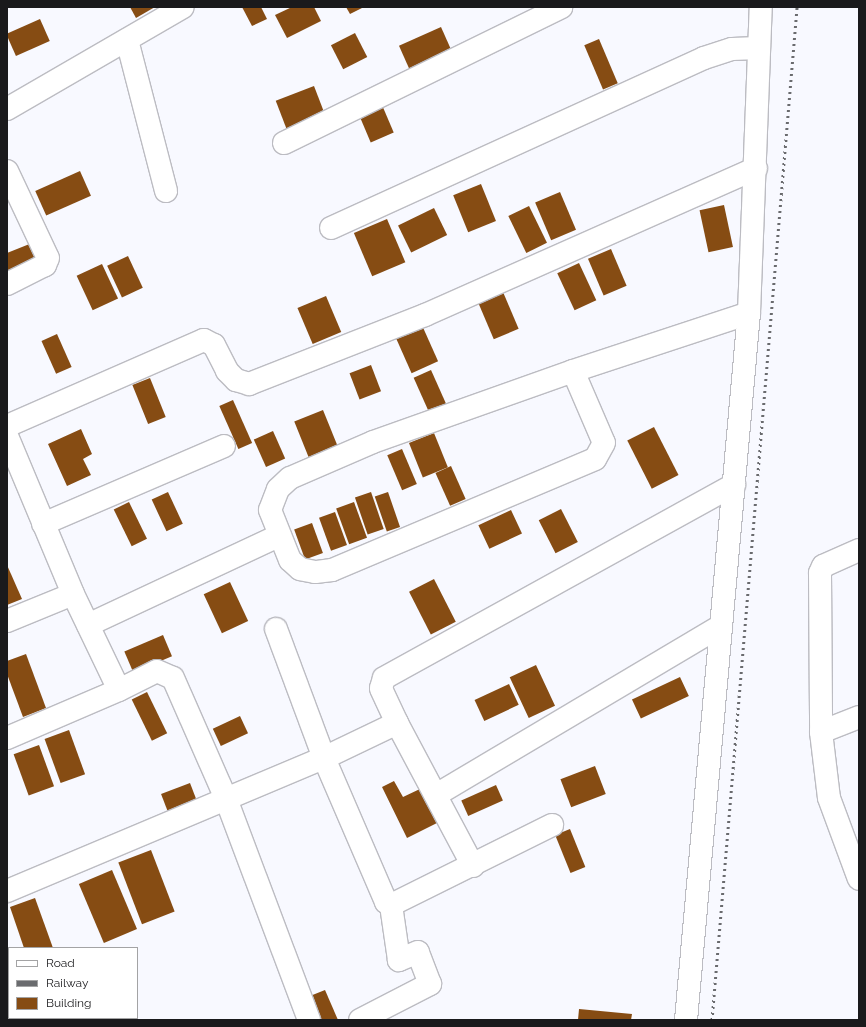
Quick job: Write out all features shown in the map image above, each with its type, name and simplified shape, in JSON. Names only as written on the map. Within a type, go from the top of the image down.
[{"type":"street","points":[[7,109],[182,7]]},
{"type":"street","points":[[284,142],[562,7]]},
{"type":"street","points":[[686,1020],[749,313],[756,168],[760,7]]},
{"type":"street","points":[[127,40],[166,191]]},
{"type":"street","points":[[331,228],[704,58],[732,49],[759,48]]},
{"type":"street","points":[[7,426],[204,340],[214,345],[227,371],[236,380],[249,384],[425,315],[756,168]]},
{"type":"street","points":[[7,171],[48,258],[45,265],[7,284]]},
{"type":"street","points":[[573,371],[604,443],[595,459],[332,570],[300,569],[290,560],[278,536],[270,510],[271,501],[290,478],[373,442],[573,371],[749,313]]},
{"type":"street","points":[[7,436],[73,594],[119,690]]},
{"type":"street","points":[[43,524],[224,446]]},
{"type":"street","points":[[473,866],[397,723],[381,688],[384,678],[734,485]]},
{"type":"street","points":[[88,625],[278,536]]},
{"type":"street","points":[[859,550],[823,566],[820,574],[821,732],[829,798],[859,879]]},
{"type":"street","points":[[7,621],[73,594]]},
{"type":"street","points":[[436,795],[721,626]]},
{"type":"street","points":[[276,629],[324,758],[386,902],[391,905],[399,960],[418,952],[430,984],[360,1020]]},
{"type":"street","points":[[7,738],[119,690],[156,671],[173,678],[226,800],[309,1020]]},
{"type":"street","points":[[821,732],[859,717]]},
{"type":"street","points":[[7,891],[324,758],[397,723]]},
{"type":"street","points":[[391,905],[473,866],[552,825]]},
{"type":"building","points":[[130,7],[155,7],[136,18]]},
{"type":"building","points":[[242,7],[261,7],[267,19],[252,26]]},
{"type":"building","points":[[292,7],[314,7],[321,21],[287,38],[275,15]]},
{"type":"building","points":[[346,7],[364,7],[350,14]]},
{"type":"building","points":[[40,19],[50,41],[16,56],[7,34]]},
{"type":"building","points":[[441,27],[454,56],[412,75],[399,46]]},
{"type":"building","points":[[355,33],[367,57],[343,69],[331,45]]},
{"type":"building","points":[[599,39],[618,83],[603,89],[584,45]]},
{"type":"building","points":[[314,86],[325,114],[286,129],[276,101]]},
{"type":"building","points":[[382,105],[394,133],[371,142],[359,115]]},
{"type":"building","points":[[80,171],[91,196],[46,216],[35,191]]},
{"type":"building","points":[[481,184],[496,221],[468,232],[453,195]]},
{"type":"building","points":[[560,192],[576,230],[551,240],[535,203]]},
{"type":"building","points":[[724,205],[733,247],[708,252],[700,210]]},
{"type":"building","points":[[529,206],[547,243],[526,253],[508,216]]},
{"type":"building","points":[[434,208],[447,235],[411,252],[398,226]]},
{"type":"building","points":[[387,219],[405,262],[372,276],[354,233]]},
{"type":"building","points":[[37,241],[45,261],[7,277],[7,253]]},
{"type":"building","points":[[611,249],[627,286],[604,296],[588,259]]},
{"type":"building","points":[[128,256],[143,288],[122,297],[107,266]]},
{"type":"building","points":[[579,263],[596,300],[575,310],[557,273]]},
{"type":"building","points":[[102,264],[118,298],[93,310],[77,276]]},
{"type":"building","points":[[503,292],[519,329],[494,339],[478,303]]},
{"type":"building","points":[[326,296],[341,332],[313,344],[297,308]]},
{"type":"building","points":[[421,323],[438,361],[412,373],[395,335]]},
{"type":"building","points":[[57,334],[72,367],[56,374],[41,341]]},
{"type":"building","points":[[371,365],[381,391],[360,399],[350,373]]},
{"type":"building","points":[[431,370],[446,404],[429,412],[414,378]]},
{"type":"building","points":[[150,378],[166,417],[148,424],[132,385]]},
{"type":"building","points":[[233,400],[252,443],[238,449],[219,406]]},
{"type":"building","points":[[323,410],[339,450],[310,461],[294,422]]},
{"type":"building","points":[[654,427],[679,475],[652,489],[627,441]]},
{"type":"building","points":[[81,429],[92,454],[83,459],[91,475],[67,486],[48,444]]},
{"type":"building","points":[[273,431],[285,458],[266,467],[254,440]]},
{"type":"building","points":[[434,433],[448,467],[423,477],[409,443]]},
{"type":"building","points":[[402,449],[417,484],[402,490],[387,455]]},
{"type":"building","points":[[451,466],[466,499],[450,506],[435,473]]},
{"type":"building","points":[[168,492],[183,524],[166,531],[152,500]]},
{"type":"building","points":[[371,492],[384,529],[368,534],[355,498]]},
{"type":"building","points":[[388,492],[400,527],[387,532],[375,497]]},
{"type":"building","points":[[129,502],[147,539],[132,546],[114,509]]},
{"type":"building","points":[[354,502],[367,538],[349,544],[336,508]]},
{"type":"building","points":[[561,509],[578,542],[556,553],[539,520]]},
{"type":"building","points":[[511,510],[522,534],[489,549],[478,525]]},
{"type":"building","points":[[335,512],[347,545],[331,551],[319,518]]},
{"type":"building","points":[[312,523],[323,553],[305,560],[294,529]]},
{"type":"building","points":[[7,565],[22,599],[7,605]]},
{"type":"building","points":[[434,579],[456,622],[431,634],[409,592]]},
{"type":"building","points":[[230,582],[248,621],[222,633],[204,594]]},
{"type":"building","points":[[163,635],[172,656],[133,673],[124,651]]},
{"type":"building","points":[[26,654],[46,708],[23,717],[7,674],[7,661]]},
{"type":"building","points":[[536,665],[555,706],[529,718],[510,677]]},
{"type":"building","points":[[680,677],[689,696],[641,718],[632,699]]},
{"type":"building","points":[[509,684],[519,705],[484,721],[475,700]]},
{"type":"building","points":[[147,692],[167,733],[152,741],[132,699]]},
{"type":"building","points":[[240,716],[248,733],[221,746],[213,729]]},
{"type":"building","points":[[69,730],[85,774],[61,783],[45,739]]},
{"type":"building","points":[[39,745],[54,786],[29,796],[14,754]]},
{"type":"building","points":[[595,766],[606,794],[571,807],[560,779]]},
{"type":"building","points":[[394,781],[403,797],[422,788],[439,822],[407,838],[382,787]]},
{"type":"building","points":[[190,783],[197,801],[168,812],[161,794]]},
{"type":"building","points":[[496,785],[503,801],[468,816],[461,800]]},
{"type":"building","points":[[570,829],[585,867],[571,873],[555,835]]},
{"type":"building","points":[[151,850],[175,912],[142,924],[118,863]]},
{"type":"building","points":[[112,870],[137,929],[104,943],[79,884]]},
{"type":"building","points":[[35,898],[53,947],[24,947],[10,907]]},
{"type":"building","points":[[325,990],[338,1020],[320,1020],[310,996]]},
{"type":"building","points":[[579,1009],[632,1014],[631,1020],[578,1020]]},
{"type":"railway","points":[[712,1020],[797,7]]}]
